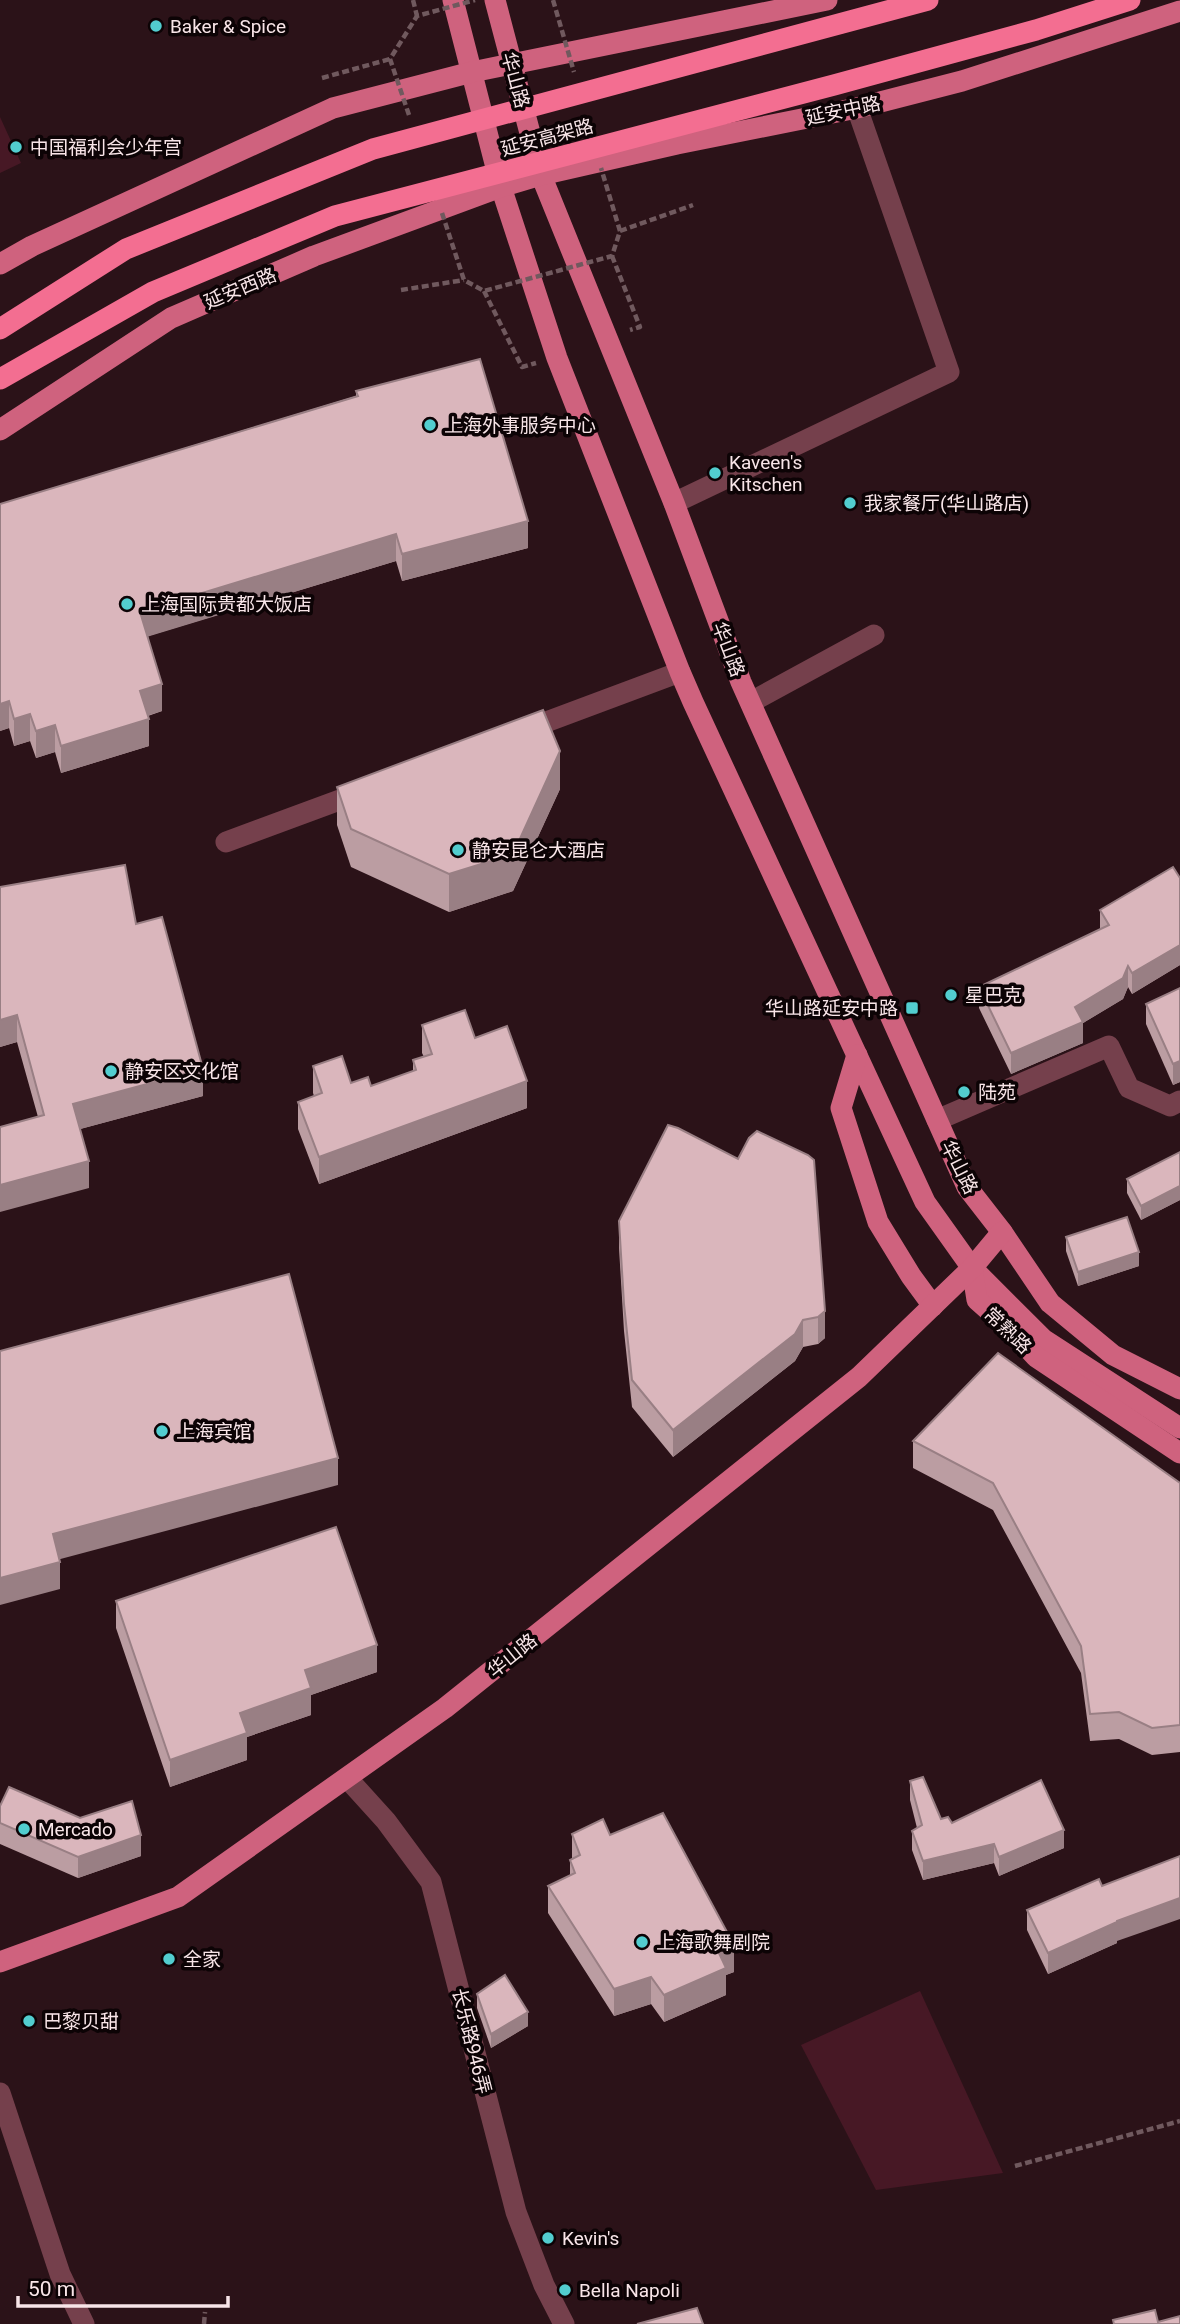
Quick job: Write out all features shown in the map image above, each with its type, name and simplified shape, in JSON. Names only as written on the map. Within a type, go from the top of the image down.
[{"type":"highway","name":"延安高架路","points":[[0,329],[126,249],[373,149],[929,0]]},
{"type":"highway","name":"延安高架路","points":[[0,379],[153,292],[335,216],[834,85],[1036,30],[1130,0]]},
{"type":"main road","name":"华山路","points":[[453,0],[501,187],[557,358],[680,671],[925,1202],[972,1268]]},
{"type":"main road","name":"华山路","points":[[0,1962],[178,1897],[445,1708],[859,1377],[972,1268],[1002,1232],[967,1187],[751,702],[674,503],[541,175],[495,0]]},
{"type":"main road","points":[[0,264],[32,246],[333,108],[472,72],[827,0]]},
{"type":"main road","name":"延安中路","points":[[501,187],[541,175],[677,144],[857,108],[962,81],[1180,11]]},
{"type":"main road","name":"延安西路","points":[[0,430],[171,318],[314,256],[501,187]]},
{"type":"main road","points":[[857,1055],[841,1108],[878,1222],[933,1306]]},
{"type":"main road","points":[[1002,1232],[1051,1303],[1113,1355],[1180,1389]]},
{"type":"main road","name":"常熟路","points":[[972,1268],[1043,1339],[1180,1428]]},
{"type":"main road","name":"常熟路","points":[[972,1268],[977,1300],[1036,1357],[1180,1453]]},
{"type":"street","points":[[674,503],[949,372],[857,108]]},
{"type":"street","points":[[751,702],[874,635]]},
{"type":"street","points":[[499,740],[680,671]]},
{"type":"street","points":[[226,842],[382,784]]},
{"type":"street","points":[[937,1120],[1109,1046],[1129,1088],[1170,1106],[1180,1101]]},
{"type":"street","name":"长乐路946弄","points":[[347,1778],[386,1821],[431,1882],[516,2212],[544,2285],[564,2324]]},
{"type":"street","points":[[0,2093],[60,2274],[84,2324]]},
{"type":"path","points":[[413,0],[417,16]]},
{"type":"path","points":[[322,78],[390,59]]},
{"type":"path","points":[[620,231],[694,205]]},
{"type":"path","points":[[612,256],[640,327]]},
{"type":"path","points":[[401,290],[464,280]]},
{"type":"path","points":[[484,291],[523,367]]},
{"type":"path","points":[[1015,2166],[1180,2121]]},
{"type":"path","points":[[204,2324],[205,2312]]},
{"type":"shaded area","points":[[0,117],[21,163],[0,173]]},
{"type":"shaded area","points":[[920,1991],[1003,2173],[876,2190],[801,2045]]},
{"type":"building","name":"上海国际贵都大饭店","points":[[480,359],[528,521],[402,554],[396,534],[140,612],[162,684],[140,691],[149,719],[61,746],[55,725],[36,731],[30,714],[14,719],[9,701],[0,704],[0,504],[358,396],[356,391]]},
{"type":"building","points":[[543,710],[560,751],[513,854],[449,874],[351,829],[337,787]]},
{"type":"building","name":"静安区文化馆","points":[[125,865],[136,924],[162,917],[203,1069],[73,1104],[89,1161],[0,1185],[0,1127],[44,1115],[17,1015],[0,1020],[0,887]]},
{"type":"building","points":[[1173,867],[1180,878],[1180,945],[1132,973],[1128,966],[1123,978],[1075,1007],[1083,1022],[1011,1053],[979,987],[1109,925],[1100,910]]},
{"type":"building","points":[[1180,988],[1180,1061],[1173,1064],[1146,1004]]},
{"type":"building","points":[[465,1010],[475,1038],[507,1026],[527,1081],[319,1157],[298,1102],[322,1093],[313,1066],[342,1056],[351,1083],[368,1077],[371,1086],[416,1070],[413,1060],[432,1054],[422,1025]]},
{"type":"building","points":[[668,1125],[738,1159],[749,1138],[757,1131],[814,1160],[825,1311],[818,1317],[803,1320],[795,1334],[673,1430],[632,1380],[619,1221]]},
{"type":"building","points":[[1180,1152],[1180,1186],[1141,1206],[1127,1179]]},
{"type":"building","points":[[1127,1217],[1139,1252],[1078,1272],[1066,1237]]},
{"type":"building","name":"上海宾馆","points":[[289,1274],[338,1458],[53,1534],[60,1562],[0,1578],[0,1351]]},
{"type":"building","points":[[998,1353],[1180,1483],[1180,1725],[1152,1728],[1119,1712],[1090,1714],[1081,1646],[993,1483],[913,1441]]},
{"type":"building","points":[[336,1527],[377,1645],[305,1670],[311,1688],[240,1713],[247,1733],[170,1760],[116,1601]]},
{"type":"building","points":[[923,1777],[941,1819],[948,1817],[952,1823],[1041,1780],[1064,1830],[999,1857],[994,1844],[923,1861],[912,1831],[922,1825],[910,1781]]},
{"type":"building","points":[[9,1787],[80,1818],[132,1801],[141,1835],[78,1857],[0,1823],[0,1806]]},
{"type":"building","name":"上海歌舞剧院","points":[[663,1813],[734,1945],[718,1951],[726,1968],[664,1995],[651,1977],[614,1989],[548,1886],[575,1873],[570,1860],[580,1855],[572,1834],[603,1819],[610,1835]]},
{"type":"building","points":[[1180,1856],[1180,1898],[1117,1921],[1048,1953],[1027,1910],[1099,1879],[1102,1886]]},
{"type":"building","points":[[505,1975],[528,2012],[491,2034],[477,1994]]},
{"type":"building","points":[[697,2308],[703,2324],[637,2324]]},
{"type":"building","points":[[1155,2310],[1158,2322],[1180,2316],[1180,2324],[1114,2324],[1113,2320]]},
{"type":"place","name":"Baker & Spice","points":[[156,26]]},
{"type":"place","name":"中国福利会少年宫","points":[[16,147]]},
{"type":"place","name":"上海外事服务中心","points":[[430,425]]},
{"type":"place","name":"Kaveen's Kitschen","points":[[715,473]]},
{"type":"place","name":"我家餐厅(华山路店)","points":[[850,503]]},
{"type":"place","name":"上海国际贵都大饭店","points":[[127,604]]},
{"type":"place","name":"静安昆仑大酒店","points":[[458,850]]},
{"type":"place","name":"星巴克","points":[[951,995]]},
{"type":"place","name":"华山路延安中路","points":[[912,1008]]},
{"type":"place","name":"静安区文化馆","points":[[111,1071]]},
{"type":"place","name":"陆苑","points":[[964,1092]]},
{"type":"place","name":"上海宾馆","points":[[162,1431]]},
{"type":"place","name":"Mercado","points":[[24,1829]]},
{"type":"place","name":"上海歌舞剧院","points":[[642,1942]]},
{"type":"place","name":"全家","points":[[169,1959]]},
{"type":"place","name":"巴黎贝甜","points":[[29,2021]]},
{"type":"place","name":"Kevin's","points":[[548,2238]]},
{"type":"place","name":"Bella Napoli","points":[[565,2290]]}]
